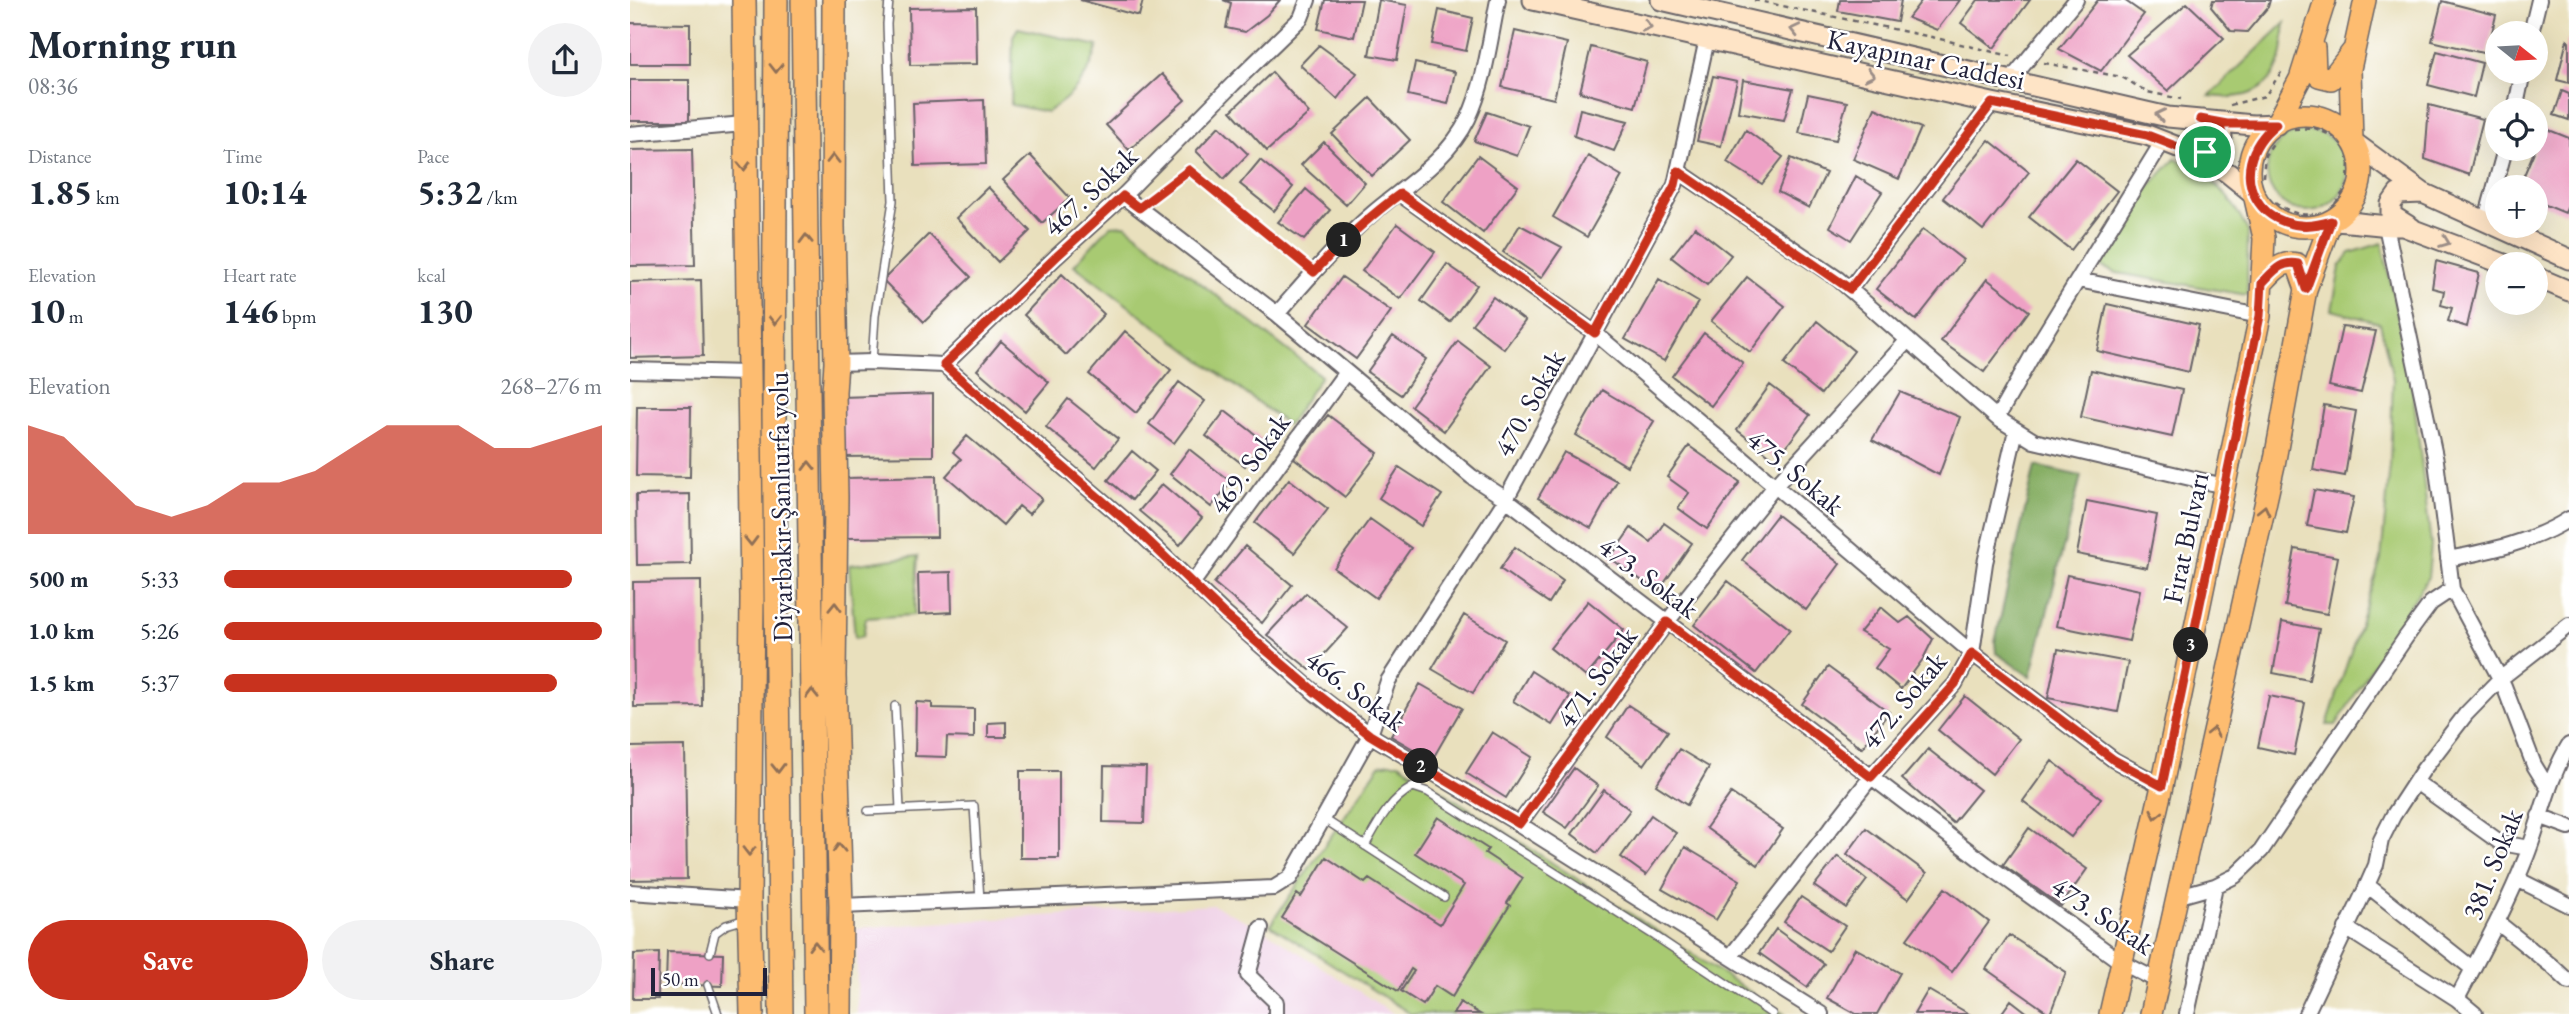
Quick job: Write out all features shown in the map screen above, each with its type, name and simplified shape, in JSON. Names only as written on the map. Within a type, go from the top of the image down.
[{"type":"highway","points":[[744,0],[752,598],[749,909],[752,1014]]},
{"type":"highway","name":"Diyarbakır-Şanlıurfa yolu","points":[[776,0],[774,415],[781,1014]]},
{"type":"highway","name":"Diyarbakır-Şanlıurfa yolu","points":[[803,0],[816,1014]]},
{"type":"highway","points":[[834,0],[834,676],[841,906],[840,1014]]},
{"type":"highway","points":[[750,758],[777,669]]},
{"type":"highway","points":[[814,827],[834,676]]},
{"type":"main road","name":"Kayapınar Caddesi","points":[[1533,0],[2147,135],[2188,151],[2258,187]]},
{"type":"main road","name":"Kayapınar Caddesi","points":[[1661,0],[1703,5],[2168,117],[2282,130]]},
{"type":"main road","points":[[2282,130],[2325,0]]},
{"type":"main road","points":[[2344,143],[2350,69],[2365,0]]},
{"type":"main road","points":[[2315,32],[2314,62],[2319,76],[2331,79],[2354,50]]},
{"type":"main road","points":[[2258,187],[2264,209],[2278,220],[2295,227],[2314,227],[2329,213],[2346,210],[2356,194],[2361,177],[2360,158],[2344,143],[2341,128],[2326,119],[2309,115],[2292,117],[2282,130]]},
{"type":"main road","points":[[2188,151],[2205,152],[2216,149],[2222,137],[2221,130],[2200,119]]},
{"type":"main road","name":"Fırat Bulvarı","points":[[2110,1014],[2162,786],[2260,316],[2264,238],[2258,187],[2250,178],[2250,162],[2255,147],[2264,134],[2282,130]]},
{"type":"main road","points":[[2344,143],[2423,193],[2485,223]]},
{"type":"main road","points":[[2416,230],[2391,215],[2392,204],[2398,194],[2423,193]]},
{"type":"main road","points":[[2329,213],[2386,226],[2403,226],[2485,257]]},
{"type":"main road","points":[[2151,1014],[2274,465],[2306,289],[2329,213]]},
{"type":"main road","points":[[2521,238],[2569,259]]},
{"type":"main road","points":[[2262,283],[2288,262],[2298,264],[2306,289]]},
{"type":"main road","points":[[2548,282],[2569,291]]},
{"type":"street","name":"467. Sokak","points":[[944,365],[1123,196],[1301,18],[1308,0]]},
{"type":"street","points":[[1277,314],[1340,244],[1374,212],[1400,194],[1458,136],[1477,96],[1499,0]]},
{"type":"street","points":[[2011,80],[2076,0]]},
{"type":"street","points":[[2534,21],[2539,0]]},
{"type":"street","name":"470. Sokak","points":[[841,906],[1274,888],[1290,878],[1370,735],[1388,681],[1506,499],[1675,185],[1707,39]]},
{"type":"street","points":[[1850,289],[1992,103]]},
{"type":"street","points":[[630,134],[744,124]]},
{"type":"street","points":[[1997,418],[2163,141]]},
{"type":"street","points":[[1678,171],[1850,289],[1997,418],[2034,441],[2224,486]]},
{"type":"street","name":"475. Sokak","points":[[1400,194],[1595,333],[1972,653],[2114,760],[2162,786]]},
{"type":"street","name":"473. Sokak","points":[[1123,196],[1277,314],[1472,477],[1506,499],[1871,777],[2121,962],[2158,981]]},
{"type":"street","points":[[2386,226],[2436,461],[2452,589],[2500,679],[2534,765],[2549,788]]},
{"type":"street","points":[[2078,280],[2260,316]]},
{"type":"street","name":"471. Sokak","points":[[1519,824],[1667,622],[1775,486],[1908,340]]},
{"type":"street","points":[[836,363],[944,365]]},
{"type":"street","name":"466. Sokak","points":[[944,365],[1139,532],[1192,584],[1315,692],[1370,735],[1519,824],[1821,1014]]},
{"type":"street","points":[[630,370],[747,373]]},
{"type":"street","name":"469. Sokak","points":[[1192,584],[1346,372]]},
{"type":"street","name":"472. Sokak","points":[[1731,956],[1871,777],[1955,684],[1972,653],[1985,563],[2016,430]]},
{"type":"street","points":[[2448,559],[2528,539],[2552,530],[2569,519]]},
{"type":"street","points":[[2176,897],[2215,886],[2235,876],[2261,850],[2412,628],[2431,603],[2452,589]]},
{"type":"street","points":[[2306,1014],[2367,885],[2376,864],[2381,840],[2393,816],[2466,714],[2500,679],[2569,625]]},
{"type":"street","name":"381. Sokak","points":[[2457,999],[2517,878],[2556,765],[2569,745]]},
{"type":"street","points":[[2416,782],[2501,844],[2529,848]]},
{"type":"street","points":[[2539,816],[2569,827]]},
{"type":"street","points":[[2517,878],[2569,905]]},
{"type":"street","points":[[2367,885],[2473,969]]},
{"type":"street","points":[[2187,1014],[2215,886]]},
{"type":"street","points":[[630,892],[749,909]]},
{"type":"street","points":[[2497,922],[2569,982]]},
{"type":"street","points":[[1261,928],[1248,975],[1276,1002],[1276,1014]]},
{"type":"street","points":[[2346,928],[2457,999],[2475,1014]]},
{"type":"lane","points":[[872,362],[875,316],[893,201],[887,24],[889,0]]},
{"type":"lane","points":[[1139,208],[1189,170],[1314,272]]},
{"type":"lane","points":[[895,706],[900,809]]},
{"type":"lane","points":[[1365,846],[1383,814],[1399,794],[1413,787],[1429,792],[1772,1014]]},
{"type":"lane","points":[[869,811],[974,806],[980,900]]},
{"type":"lane","points":[[1323,819],[1444,897]]},
{"type":"lane","points":[[710,953],[715,933],[749,909]]},
{"type":"lane","points":[[708,985],[718,1014]]},
{"type":"path","points":[[1754,0],[2028,60],[2122,77],[2147,92],[2183,100]]},
{"type":"path","points":[[2230,105],[2265,96],[2284,69]]},
{"type":"path","points":[[2258,187],[2265,155],[2282,130],[2315,128],[2344,143],[2349,160],[2348,185],[2329,213],[2297,214],[2285,210],[2275,202]]},
{"type":"shaded area","points":[[1213,905],[1261,928],[1394,1014],[857,1014],[857,928]]},
{"type":"green space","points":[[2285,23],[2280,61],[2275,72],[2261,88],[2242,96],[2209,96]]},
{"type":"green space","points":[[1018,28],[1098,46],[1090,67],[1073,92],[1047,112],[1011,105],[1013,36]]},
{"type":"green space","points":[[2307,131],[2322,134],[2335,143],[2344,156],[2347,171],[2344,186],[2335,199],[2322,208],[2307,211],[2292,208],[2279,199],[2270,186],[2267,171],[2270,156],[2279,143],[2292,134]]},
{"type":"green space","points":[[2175,159],[2202,170],[2231,201],[2248,231],[2247,295],[2117,273],[2099,266],[2147,189]]},
{"type":"green space","points":[[1125,225],[1321,376],[1288,425],[1074,265],[1110,226]]},
{"type":"green space","points":[[2382,243],[2412,383],[2431,545],[2428,577],[2336,725],[2327,725],[2381,559],[2390,465],[2393,379],[2380,323],[2332,310],[2340,267],[2350,253]]},
{"type":"green space","points":[[2035,466],[2081,476],[2031,677],[1996,653],[1995,642]]},
{"type":"green space","points":[[918,556],[914,615],[866,618],[863,636],[855,638],[849,565]]},
{"type":"green space","points":[[1399,763],[1784,1014],[1411,1014],[1270,925],[1380,765]]},
{"type":"building","points":[[1080,0],[1143,0],[1139,16]]},
{"type":"building","points":[[1223,0],[1280,0],[1267,15],[1245,32],[1226,28],[1231,3]]},
{"type":"building","points":[[1325,0],[1362,0],[1354,37],[1318,29]]},
{"type":"building","points":[[1379,0],[1407,5],[1397,60],[1369,55]]},
{"type":"building","points":[[1840,0],[1901,0],[1897,22],[1838,11]]},
{"type":"building","points":[[1922,0],[1960,0],[1937,30],[1908,18]]},
{"type":"building","points":[[1978,0],[2030,0],[1994,48],[1961,23]]},
{"type":"building","points":[[2098,0],[2124,0],[2144,14],[2101,71],[2059,49]]},
{"type":"building","points":[[2213,0],[2270,0],[2268,7],[2247,32],[2231,31],[2211,7]]},
{"type":"building","points":[[2442,1],[2496,15],[2495,21],[2485,21],[2485,54],[2432,41]]},
{"type":"building","points":[[2187,3],[2224,38],[2168,91],[2127,55]]},
{"type":"building","points":[[976,7],[977,64],[910,65],[909,8]]},
{"type":"building","points":[[1439,10],[1473,18],[1466,51],[1432,44]]},
{"type":"building","points":[[630,23],[690,24],[690,64],[630,64]]},
{"type":"building","points":[[1515,31],[1567,43],[1554,99],[1502,87]]},
{"type":"building","points":[[2567,40],[2569,41],[2569,83],[2557,80]]},
{"type":"building","points":[[1319,45],[1357,73],[1337,99],[1300,65]]},
{"type":"building","points":[[1591,47],[1647,62],[1635,107],[1580,92]]},
{"type":"building","points":[[2437,51],[2482,63],[2474,97],[2428,85]]},
{"type":"building","points":[[1415,63],[1455,72],[1448,104],[1408,95]]},
{"type":"building","points":[[1272,72],[1309,113],[1267,151],[1231,111]]},
{"type":"building","points":[[1162,74],[1185,100],[1129,150],[1106,125]]},
{"type":"building","points":[[1713,76],[1737,81],[1721,146],[1697,141]]},
{"type":"building","points":[[630,80],[689,80],[689,121],[630,121]]},
{"type":"building","points":[[1743,80],[1793,89],[1784,120],[1738,112]]},
{"type":"building","points":[[2562,91],[2569,94],[2569,120],[2554,115]]},
{"type":"building","points":[[1808,94],[1847,102],[1836,140],[1799,133]]},
{"type":"building","points":[[1370,98],[1410,140],[1372,176],[1332,134]]},
{"type":"building","points":[[984,100],[986,164],[915,166],[913,103]]},
{"type":"building","points":[[2429,105],[2483,119],[2469,175],[2425,159]]},
{"type":"building","points":[[1875,108],[1921,128],[1899,179],[1853,159]]},
{"type":"building","points":[[1580,109],[1628,121],[1614,151],[1574,136]]},
{"type":"building","points":[[1487,112],[1529,126],[1517,156],[1474,141]]},
{"type":"building","points":[[1219,126],[1248,154],[1224,179],[1196,151]]},
{"type":"building","points":[[1746,130],[1783,157],[1762,184],[1727,162]]},
{"type":"building","points":[[2548,130],[2569,138],[2569,203],[2565,213],[2548,206],[2548,175],[2524,175],[2530,161],[2548,161]]},
{"type":"building","points":[[1989,140],[2029,172],[1983,230],[1943,198]]},
{"type":"building","points":[[1324,142],[1365,183],[1346,205],[1301,165]]},
{"type":"building","points":[[692,149],[695,265],[630,266],[630,150]]},
{"type":"building","points":[[1030,155],[1070,198],[1042,223],[1003,180]]},
{"type":"building","points":[[1478,156],[1518,186],[1483,233],[1443,202]]},
{"type":"building","points":[[1588,156],[1622,176],[1587,237],[1553,217]]},
{"type":"building","points":[[1791,158],[1826,173],[1809,208],[1778,192]]},
{"type":"building","points":[[2076,159],[2117,191],[2071,250],[2029,217]]},
{"type":"building","points":[[1260,160],[1293,187],[1274,211],[1240,184]]},
{"type":"building","points":[[1856,176],[1882,192],[1851,240],[1830,227]]},
{"type":"building","points":[[988,187],[1030,231],[998,262],[956,218]]},
{"type":"building","points":[[1306,189],[1330,210],[1304,240],[1278,222]]},
{"type":"building","points":[[1397,224],[1435,252],[1400,299],[1362,271]]},
{"type":"building","points":[[1520,225],[1562,247],[1541,278],[1503,252]]},
{"type":"building","points":[[1695,227],[1731,255],[1707,285],[1671,257]]},
{"type":"building","points":[[1923,229],[1963,260],[1916,320],[1876,289]]},
{"type":"building","points":[[929,234],[971,277],[924,322],[883,280]]},
{"type":"building","points":[[2436,261],[2479,273],[2467,327],[2448,321],[2452,308],[2441,305],[2444,291],[2432,288]]},
{"type":"building","points":[[1447,264],[1477,285],[1450,322],[1421,301]]},
{"type":"building","points":[[1062,274],[1104,314],[1066,355],[1024,315]]},
{"type":"building","points":[[1342,277],[1391,311],[1356,359],[1308,324]]},
{"type":"building","points":[[1747,277],[1785,306],[1750,352],[1711,321]]},
{"type":"building","points":[[1659,279],[1698,302],[1664,361],[1625,339]]},
{"type":"building","points":[[1987,279],[2029,311],[1984,372],[1941,341]]},
{"type":"building","points":[[701,280],[703,356],[630,358],[630,282]]},
{"type":"building","points":[[1493,297],[1525,321],[1504,349],[1472,324]]},
{"type":"building","points":[[2107,304],[2199,325],[2189,372],[2097,351]]},
{"type":"building","points":[[1817,321],[1854,351],[1821,394],[1784,364]]},
{"type":"building","points":[[2342,327],[2376,331],[2361,393],[2329,386]]},
{"type":"building","points":[[1125,331],[1171,370],[1136,413],[1089,374]]},
{"type":"building","points":[[1704,333],[1743,363],[1711,406],[1672,376]]},
{"type":"building","points":[[1393,336],[1426,359],[1401,395],[1367,372]]},
{"type":"building","points":[[1001,341],[1049,382],[1025,411],[977,370]]},
{"type":"building","points":[[1458,341],[1491,366],[1444,431],[1411,406]]},
{"type":"building","points":[[2091,370],[2182,390],[2172,437],[2081,417]]},
{"type":"building","points":[[1179,382],[1205,401],[1174,443],[1149,424]]},
{"type":"building","points":[[1770,385],[1810,415],[1776,460],[1737,430]]},
{"type":"building","points":[[1602,390],[1654,421],[1627,466],[1576,435]]},
{"type":"building","points":[[1900,392],[1960,417],[1939,475],[1872,440]]},
{"type":"building","points":[[933,394],[933,456],[842,457],[842,397]]},
{"type":"building","points":[[1068,399],[1118,439],[1096,467],[1046,427]]},
{"type":"building","points":[[2324,405],[2356,411],[2345,476],[2313,470]]},
{"type":"building","points":[[637,407],[691,407],[690,477],[636,476]]},
{"type":"building","points":[[1225,411],[1264,441],[1245,466],[1206,436]]},
{"type":"building","points":[[1328,415],[1378,453],[1345,497],[1294,458]]},
{"type":"building","points":[[967,436],[1042,499],[1029,514],[1019,506],[1003,525],[946,476],[961,459],[953,452]]},
{"type":"building","points":[[1689,446],[1740,482],[1707,529],[1678,508],[1689,493],[1667,477]]},
{"type":"building","points":[[1189,449],[1231,482],[1211,507],[1170,474]]},
{"type":"building","points":[[1132,451],[1156,471],[1132,500],[1108,480]]},
{"type":"building","points":[[1564,452],[1617,481],[1591,528],[1538,498]]},
{"type":"building","points":[[1399,467],[1442,495],[1421,526],[1379,498]]},
{"type":"building","points":[[936,476],[937,537],[847,538],[846,478]]},
{"type":"building","points":[[1289,479],[1328,509],[1294,553],[1255,523]]},
{"type":"building","points":[[1162,484],[1202,518],[1180,545],[1139,511]]},
{"type":"building","points":[[2314,490],[2354,497],[2346,533],[2307,526]]},
{"type":"building","points":[[690,494],[691,564],[637,565],[636,495]]},
{"type":"building","points":[[2087,501],[2157,515],[2147,568],[2077,554]]},
{"type":"building","points":[[1777,515],[1840,564],[1806,610],[1742,560]]},
{"type":"building","points":[[1370,519],[1411,548],[1376,598],[1334,568]]},
{"type":"building","points":[[1664,523],[1692,543],[1658,592],[1610,558],[1631,528],[1651,542]]},
{"type":"building","points":[[1245,546],[1292,585],[1262,623],[1214,583]]},
{"type":"building","points":[[1515,547],[1563,581],[1549,603],[1500,569]]},
{"type":"building","points":[[2295,549],[2338,557],[2327,614],[2285,606]]},
{"type":"building","points":[[951,572],[952,612],[919,614],[918,573]]},
{"type":"building","points":[[2067,575],[2140,590],[2129,641],[2056,626]]},
{"type":"building","points":[[701,581],[702,706],[634,707],[633,582]]},
{"type":"building","points":[[1728,581],[1790,629],[1756,673],[1694,625]]},
{"type":"building","points":[[1306,593],[1348,628],[1310,670],[1267,635]]},
{"type":"building","points":[[1588,601],[1624,630],[1586,677],[1550,648]]},
{"type":"building","points":[[1881,607],[1900,623],[1909,617],[1933,639],[1923,659],[1901,689],[1875,668],[1889,649],[1860,632]]},
{"type":"building","points":[[1464,615],[1505,640],[1473,693],[1432,669]]},
{"type":"building","points":[[2282,622],[2319,629],[2309,680],[2273,673]]},
{"type":"building","points":[[2058,649],[2128,662],[2118,712],[2048,698]]},
{"type":"building","points":[[1828,667],[1889,712],[1862,748],[1802,704]]},
{"type":"building","points":[[1531,671],[1570,696],[1552,725],[1513,701]]},
{"type":"building","points":[[1420,684],[1462,708],[1432,760],[1391,736]]},
{"type":"building","points":[[1965,696],[2019,739],[1992,774],[1938,730]]},
{"type":"building","points":[[2269,696],[2305,703],[2294,755],[2258,747]]},
{"type":"building","points":[[916,702],[932,703],[932,708],[974,709],[974,738],[947,737],[946,757],[915,756]]},
{"type":"building","points":[[1628,705],[1668,731],[1644,765],[1607,737]]},
{"type":"building","points":[[1006,722],[1006,737],[988,737],[988,723]]},
{"type":"building","points":[[1492,732],[1532,757],[1506,798],[1466,773]]},
{"type":"building","points":[[685,746],[687,879],[630,880],[630,747]]},
{"type":"building","points":[[1679,749],[1709,767],[1687,805],[1656,785]]},
{"type":"building","points":[[1928,749],[1980,790],[1953,823],[1902,779]]},
{"type":"building","points":[[2052,761],[2101,798],[2071,837],[2023,801]]},
{"type":"building","points":[[1104,766],[1146,767],[1144,823],[1103,822]]},
{"type":"building","points":[[1574,768],[1598,786],[1567,828],[1543,812]]},
{"type":"building","points":[[1020,771],[1059,771],[1059,858],[1020,858]]},
{"type":"building","points":[[1604,790],[1630,810],[1597,853],[1572,834]]},
{"type":"building","points":[[1731,793],[1783,829],[1758,865],[1706,828]]},
{"type":"building","points":[[1651,815],[1676,833],[1646,875],[1621,857]]},
{"type":"building","points":[[1438,817],[1488,849],[1485,853],[1523,878],[1507,903],[1510,905],[1452,997],[1435,986],[1423,1005],[1401,991],[1414,971],[1411,969],[1398,991],[1282,918],[1297,894],[1301,897],[1326,857],[1365,883],[1369,879],[1440,924],[1464,885],[1415,853]]},
{"type":"building","points":[[1866,828],[1927,873],[1908,899],[1847,854]]},
{"type":"building","points":[[2029,828],[2087,869],[2061,906],[2003,865]]},
{"type":"building","points":[[1685,847],[1740,880],[1716,920],[1662,889]]},
{"type":"building","points":[[1838,856],[1867,880],[1846,908],[1814,886]]},
{"type":"building","points":[[1945,888],[1989,922],[1952,972],[1907,939]]},
{"type":"building","points":[[1801,897],[1845,926],[1828,951],[1784,922]]},
{"type":"building","points":[[1776,929],[1824,964],[1807,987],[1759,953]]},
{"type":"building","points":[[2009,935],[2066,972],[2050,1014],[1986,969]]},
{"type":"building","points":[[1855,948],[1900,973],[1877,1014],[1856,1014],[1827,998]]},
{"type":"building","points":[[667,952],[723,954],[722,986],[666,984]]},
{"type":"building","points":[[659,953],[658,999],[633,999],[634,954]]},
{"type":"building","points":[[1928,990],[1969,1014],[1914,1014]]},
{"type":"building","points":[[2011,1000],[2029,1014],[2001,1014]]},
{"type":"building","points":[[1460,1002],[1480,1014],[1453,1014]]},
{"type":"route","points":[[1992,103],[2147,135],[2188,151],[2205,152],[2216,149],[2222,137],[2221,130],[2200,119],[2227,124],[2276,124],[2264,134],[2255,147],[2250,162],[2254,194],[2264,209],[2278,220],[2295,227],[2314,227],[2331,221],[2306,289],[2298,264],[2288,262],[2262,283],[2260,316],[2162,786],[2114,760],[1972,653],[1955,684],[1871,777],[1667,622],[1519,824],[1370,735],[1315,692],[1224,614],[1139,532],[944,365],[1123,196],[1139,208],[1189,170],[1314,272],[1374,212],[1400,194],[1595,333],[1675,185],[1678,171],[1850,289],[1992,103]]}]
